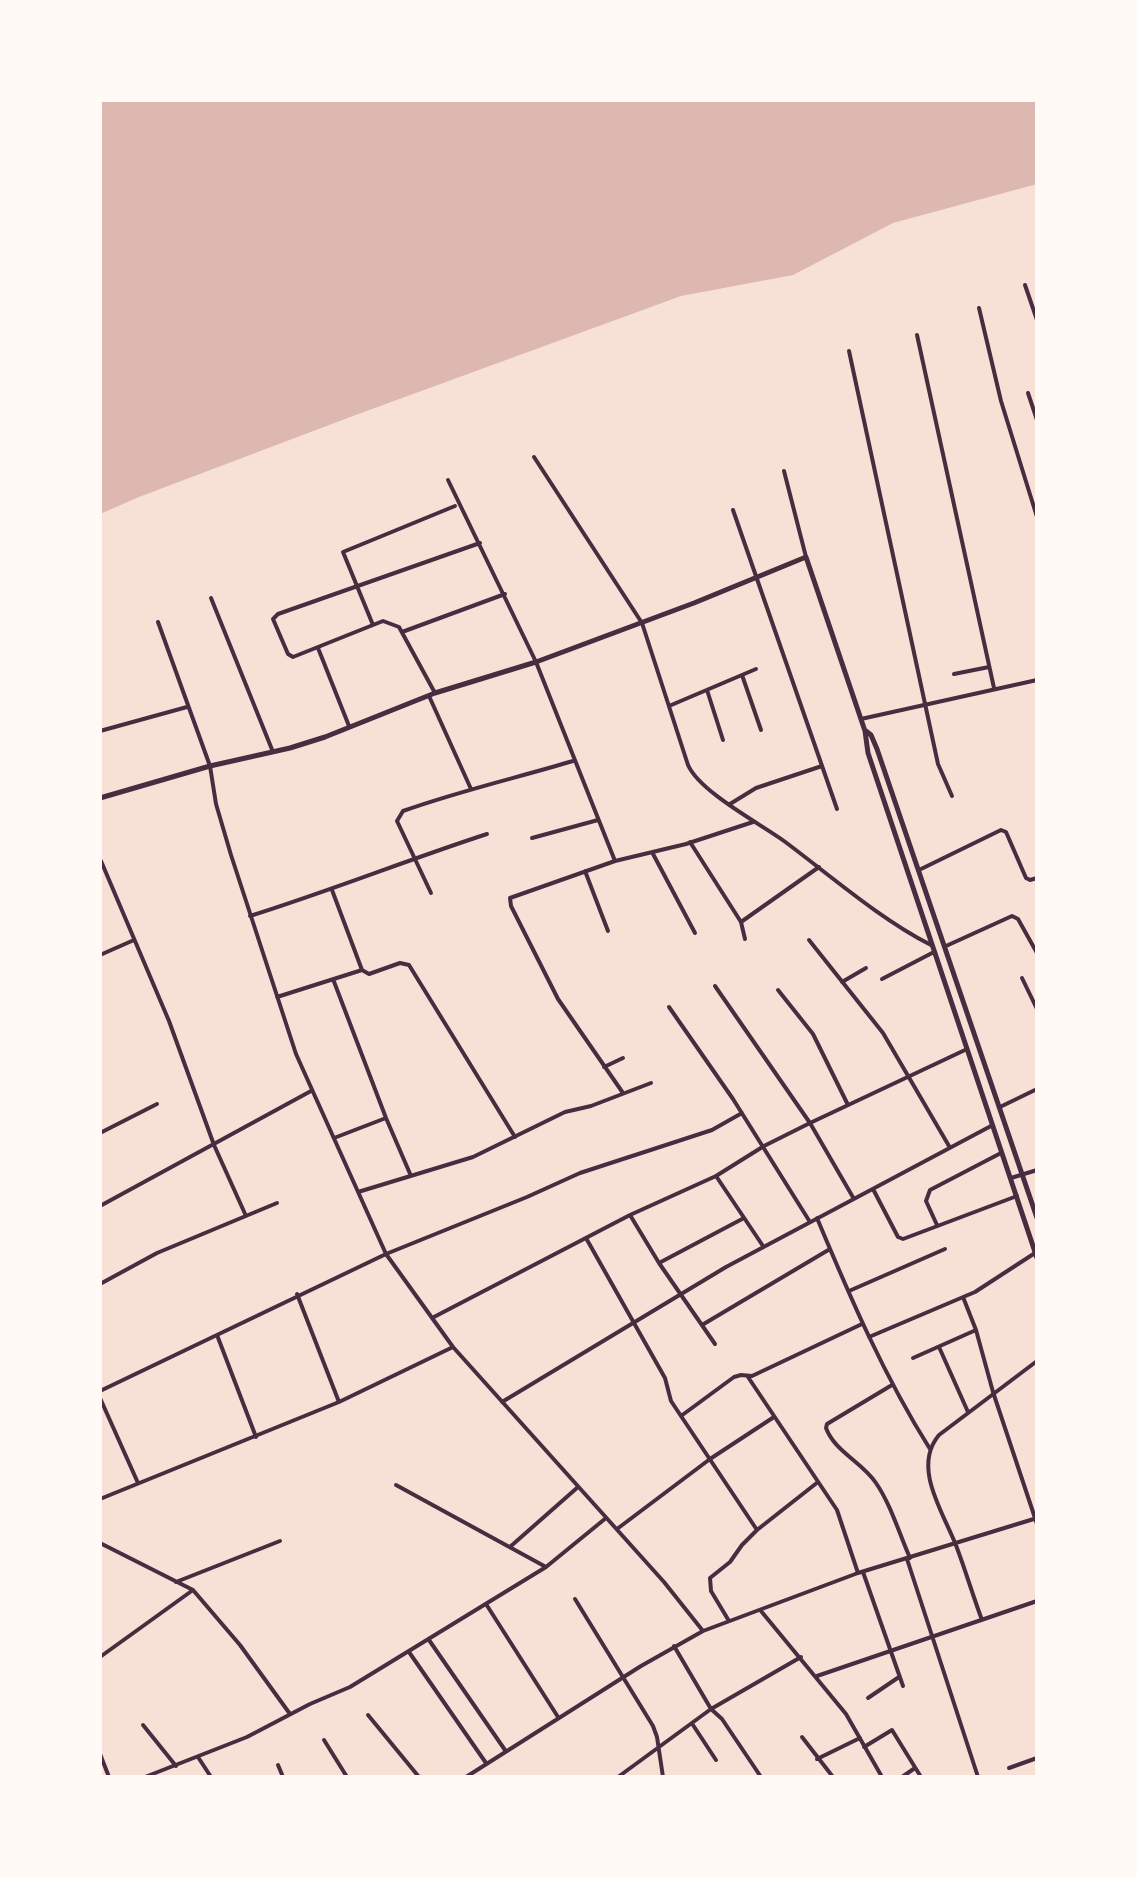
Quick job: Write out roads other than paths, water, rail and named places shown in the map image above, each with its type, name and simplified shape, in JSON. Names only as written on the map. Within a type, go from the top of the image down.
[{"type":"street","points":[[1025,285],[1037,320]]},
{"type":"street","points":[[979,308],[1001,401],[1037,517]]},
{"type":"street","points":[[917,335],[994,688]]},
{"type":"street","points":[[849,351],[938,764],[952,796]]},
{"type":"street","points":[[1028,393],[1037,420]]},
{"type":"street","points":[[534,457],[642,623],[691,772],[753,822],[891,922],[931,945]]},
{"type":"street","points":[[784,471],[806,557],[865,731],[868,753],[1036,1256],[963,1297],[869,1337]]},
{"type":"street","points":[[448,480],[536,662],[615,861]]},
{"type":"street","points":[[373,625],[342,555],[345,551],[455,506]]},
{"type":"street","points":[[733,510],[837,809]]},
{"type":"street","points":[[471,789],[402,632],[389,622],[373,625],[290,657],[273,622],[275,616],[480,543]]},
{"type":"street","points":[[100,798],[210,766],[273,753],[432,695],[536,662],[806,557]]},
{"type":"street","points":[[402,632],[505,594]]},
{"type":"street","points":[[211,598],[273,753]]},
{"type":"street","points":[[158,622],[210,766],[216,804],[277,997],[311,1091],[386,1254],[453,1347],[664,1582],[703,1631]]},
{"type":"street","points":[[318,648],[349,726]]},
{"type":"street","points":[[954,674],[989,667]]},
{"type":"street","points":[[669,706],[756,669]]},
{"type":"street","points":[[742,675],[761,730]]},
{"type":"street","points":[[861,719],[926,702],[1037,680]]},
{"type":"street","points":[[707,690],[723,740]]},
{"type":"street","points":[[100,731],[187,707]]},
{"type":"street","points":[[865,731],[871,735],[877,749],[1037,1218]]},
{"type":"street","points":[[431,893],[397,821],[400,814],[471,789],[574,761]]},
{"type":"street","points":[[730,804],[756,788],[822,766]]},
{"type":"street","points":[[532,838],[598,820]]},
{"type":"street","points":[[623,1093],[558,999],[511,906],[510,898],[615,861],[753,822]]},
{"type":"street","points":[[919,870],[1001,830],[1006,832],[1026,878],[1037,878]]},
{"type":"street","points":[[250,916],[487,834]]},
{"type":"street","points":[[690,842],[741,922],[745,939]]},
{"type":"street","points":[[652,852],[695,933]]},
{"type":"street","points":[[101,861],[169,1021],[214,1145],[246,1216]]},
{"type":"street","points":[[741,922],[819,867]]},
{"type":"street","points":[[585,871],[608,931]]},
{"type":"street","points":[[332,890],[362,970],[369,974],[400,963],[409,965],[515,1137]]},
{"type":"street","points":[[946,946],[1012,916],[1018,919],[1037,953]]},
{"type":"street","points":[[100,955],[134,940]]},
{"type":"street","points":[[809,940],[883,1033],[950,1147]]},
{"type":"street","points":[[882,979],[934,952]]},
{"type":"street","points":[[842,982],[866,968]]},
{"type":"street","points":[[277,997],[362,970]]},
{"type":"street","points":[[1022,978],[1037,1009]]},
{"type":"street","points":[[333,979],[411,1176]]},
{"type":"street","points":[[715,986],[810,1123],[854,1199]]},
{"type":"street","points":[[778,990],[813,1034],[848,1105]]},
{"type":"street","points":[[669,1007],[764,1146],[810,1222]]},
{"type":"street","points":[[432,1318],[630,1215],[716,1176],[764,1146],[965,1050]]},
{"type":"street","points":[[604,1067],[623,1058]]},
{"type":"street","points":[[358,1192],[473,1157],[565,1112],[591,1106],[651,1083]]},
{"type":"street","points":[[1000,1107],[1037,1089]]},
{"type":"street","points":[[100,1206],[311,1091]]},
{"type":"street","points":[[100,1133],[157,1104]]},
{"type":"street","points":[[100,1391],[386,1254],[580,1173],[712,1130],[742,1113]]},
{"type":"street","points":[[334,1138],[386,1118]]},
{"type":"street","points":[[502,1402],[763,1246],[991,1126]]},
{"type":"street","points":[[937,1225],[926,1201],[930,1190],[1001,1153]]},
{"type":"street","points":[[1011,1178],[1037,1170]]},
{"type":"street","points":[[716,1176],[763,1246]]},
{"type":"street","points":[[873,1189],[900,1239],[1017,1196]]},
{"type":"street","points":[[100,1284],[157,1253],[277,1203]]},
{"type":"street","points":[[630,1215],[715,1344]]},
{"type":"street","points":[[659,1263],[744,1218]]},
{"type":"street","points":[[817,1218],[869,1337],[930,1450],[930,1478],[934,1492],[982,1620]]},
{"type":"street","points":[[586,1238],[665,1378],[671,1401],[757,1530]]},
{"type":"street","points":[[702,1325],[830,1249]]},
{"type":"street","points":[[849,1291],[945,1249]]},
{"type":"street","points":[[297,1294],[339,1402]]},
{"type":"street","points":[[467,1777],[622,1677],[703,1631],[860,1572],[1036,1520],[963,1297]]},
{"type":"street","points":[[748,1377],[863,1323]]},
{"type":"street","points":[[913,1358],[976,1330]]},
{"type":"street","points":[[217,1334],[256,1437]]},
{"type":"street","points":[[100,1499],[339,1402],[453,1347]]},
{"type":"street","points":[[939,1347],[968,1412]]},
{"type":"street","points":[[930,1450],[939,1435],[1037,1361]]},
{"type":"street","points":[[681,1416],[734,1377],[748,1377],[837,1510],[903,1686]]},
{"type":"street","points":[[893,1385],[847,1411],[827,1424],[826,1428],[837,1446],[867,1471],[876,1483],[908,1558],[978,1777]]},
{"type":"street","points":[[100,1398],[138,1483]]},
{"type":"street","points":[[616,1530],[710,1459],[774,1417]]},
{"type":"street","points":[[729,1621],[709,1582],[757,1530],[818,1482]]},
{"type":"street","points":[[396,1485],[546,1567]]},
{"type":"street","points":[[510,1547],[578,1487]]},
{"type":"street","points":[[145,1777],[247,1737],[350,1687],[546,1567],[606,1518]]},
{"type":"street","points":[[176,1582],[280,1541]]},
{"type":"street","points":[[100,1543],[193,1590],[240,1645],[290,1714]]},
{"type":"street","points":[[100,1657],[193,1590]]},
{"type":"street","points":[[575,1599],[653,1726],[663,1777]]},
{"type":"street","points":[[817,1676],[1037,1601]]},
{"type":"street","points":[[486,1604],[558,1717]]},
{"type":"street","points":[[761,1611],[846,1714],[882,1777]]},
{"type":"street","points":[[429,1639],[505,1750]]},
{"type":"street","points":[[674,1646],[711,1709],[722,1719],[761,1777]]},
{"type":"street","points":[[409,1652],[486,1763]]},
{"type":"street","points":[[618,1777],[711,1709],[801,1657]]},
{"type":"street","points":[[868,1698],[900,1677]]},
{"type":"street","points":[[368,1715],[419,1777]]},
{"type":"street","points":[[143,1725],[176,1766]]},
{"type":"street","points":[[693,1725],[716,1760]]},
{"type":"street","points":[[864,1747],[892,1730],[921,1777]]},
{"type":"street","points":[[802,1737],[833,1777]]},
{"type":"street","points":[[817,1759],[860,1738]]},
{"type":"street","points":[[324,1740],[347,1777]]},
{"type":"street","points":[[100,1754],[109,1777]]},
{"type":"street","points":[[198,1757],[211,1777]]},
{"type":"street","points":[[1009,1768],[1037,1758]]},
{"type":"street","points":[[278,1765],[283,1777]]},
{"type":"street","points":[[902,1777],[915,1768]]}]
